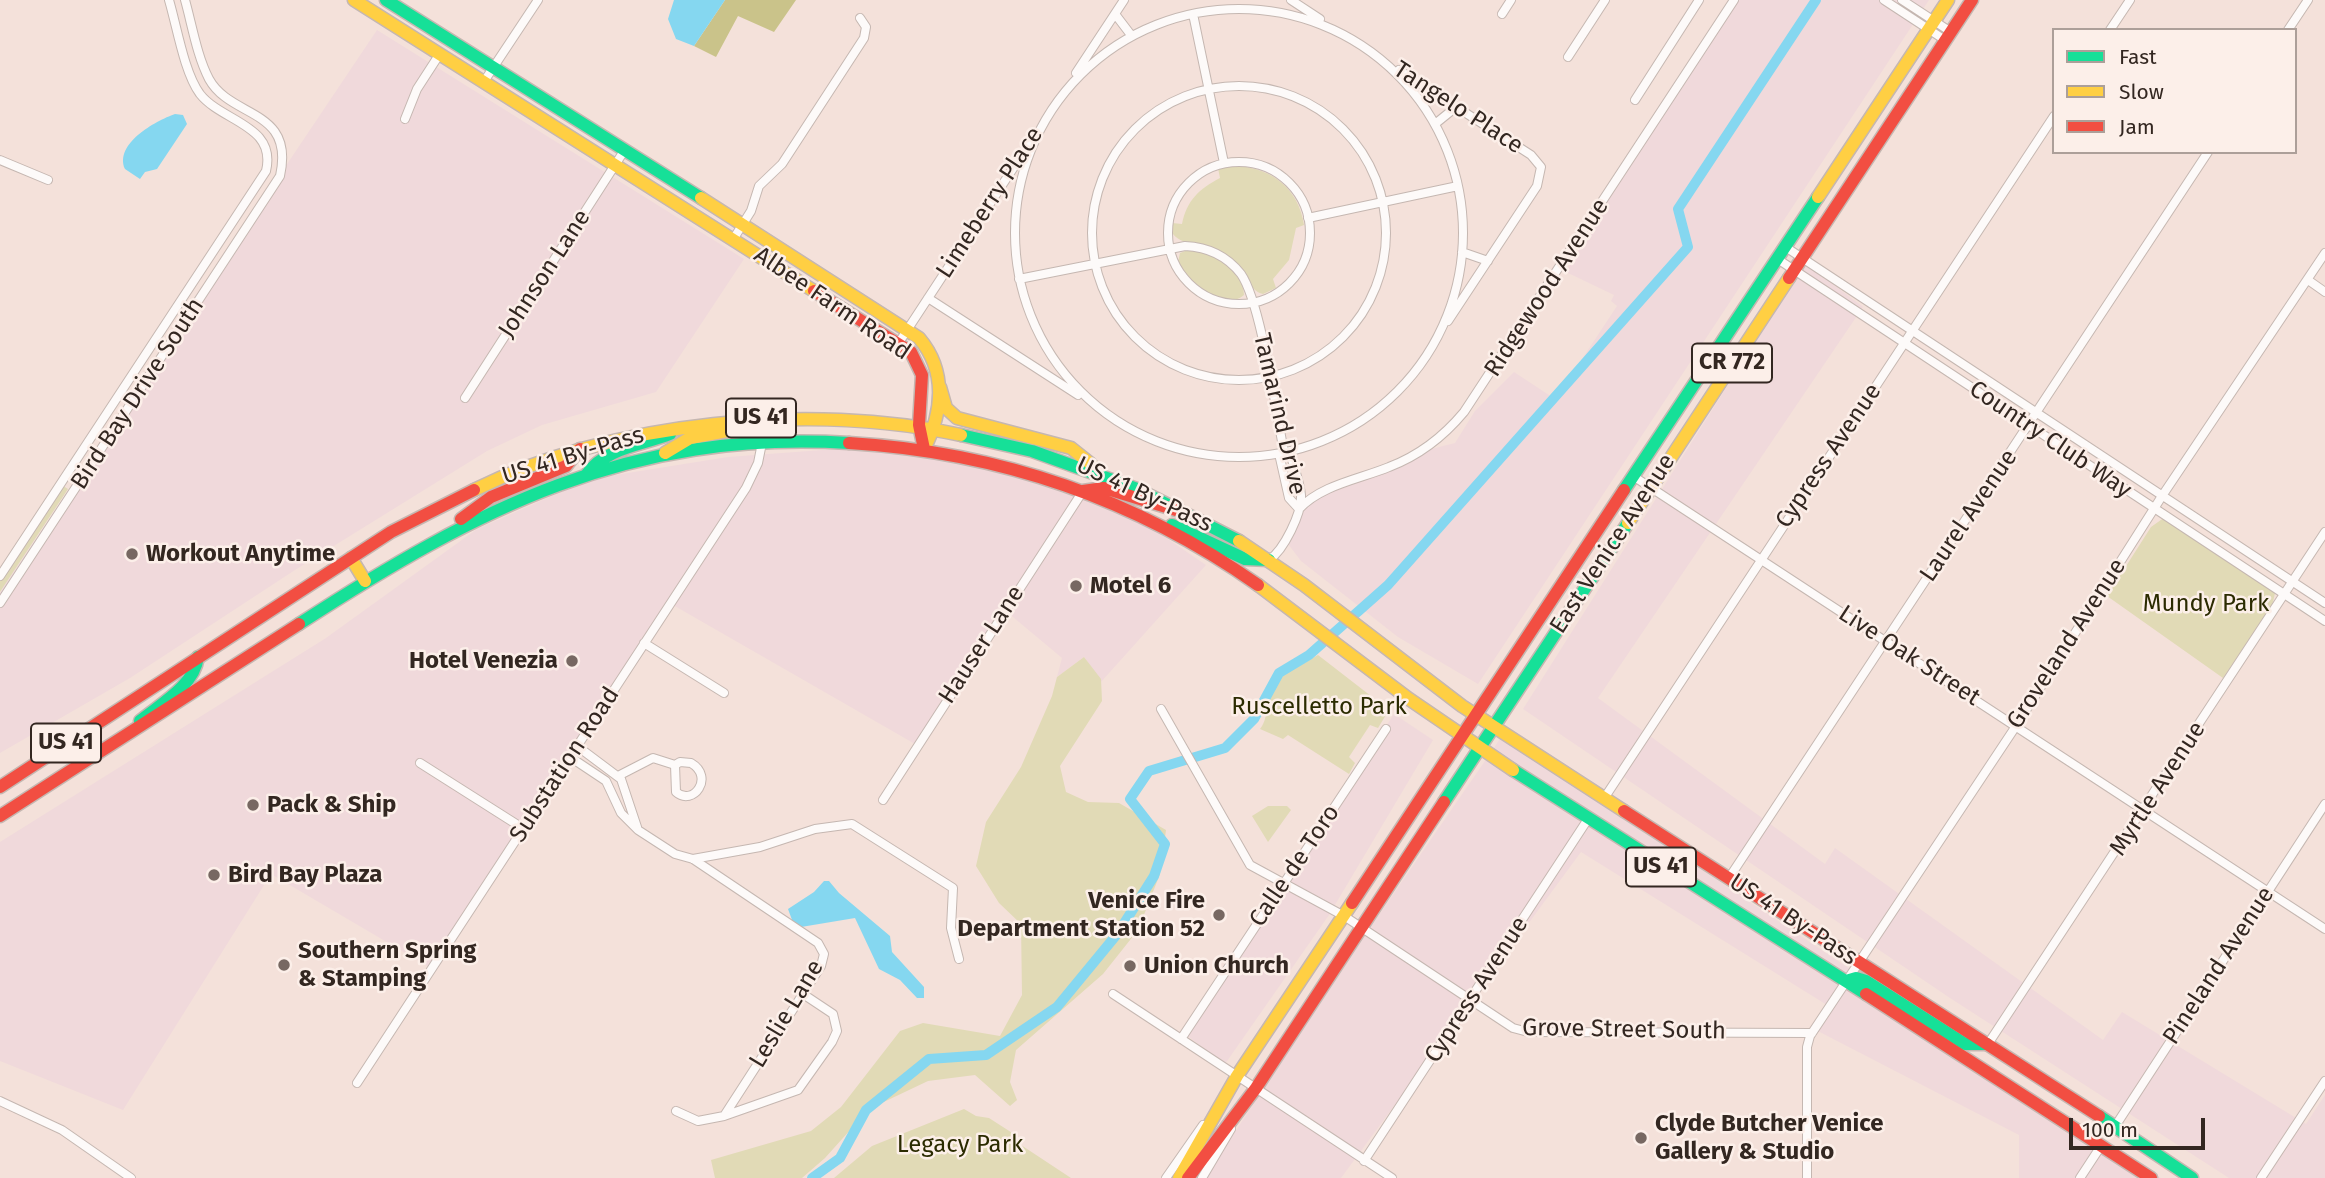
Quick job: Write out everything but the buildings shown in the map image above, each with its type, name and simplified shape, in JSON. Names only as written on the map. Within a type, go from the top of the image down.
[{"type":"main road","name":"Albee Farm Road","points":[[354,0],[482,83],[734,238],[913,354],[921,369],[923,383],[918,426],[924,449]]},
{"type":"main road","name":"Albee Farm Road","points":[[386,0],[908,329],[934,356],[940,387],[934,428],[924,449]]},
{"type":"main road","name":"East Venice Avenue","points":[[1179,1178],[1237,1076],[1948,0]]},
{"type":"main road","name":"East Venice Avenue","points":[[1188,1178],[1256,1088],[1972,0]]},
{"type":"main road","points":[[811,287],[820,273]]},
{"type":"main road","points":[[940,387],[946,408],[957,418],[1071,449],[1103,473]]},
{"type":"main road","name":"US 41 By-Pass","points":[[0,787],[351,558],[456,496],[580,449],[686,426],[737,420],[849,418],[934,428],[1024,446],[1103,473],[1184,510],[1269,560],[1475,715],[2192,1178]]},
{"type":"main road","points":[[659,457],[690,439],[727,431],[737,420]]},
{"type":"main road","points":[[586,474],[602,457],[646,445],[686,426]]},
{"type":"main road","name":"US 41 By-Pass","points":[[0,816],[365,581],[442,534],[513,501],[586,474],[659,457],[762,443],[856,443],[924,449],[996,464],[1083,491],[1161,525],[1217,557],[1462,737],[2026,1095],[2151,1178]]},
{"type":"main road","points":[[442,534],[482,502],[566,466],[580,449]]},
{"type":"main road","points":[[1083,491],[1094,486],[1105,487],[1155,507],[1184,510]]},
{"type":"main road","points":[[1161,525],[1184,528],[1246,560],[1269,560]]},
{"type":"main road","points":[[351,558],[365,581]]},
{"type":"main road","points":[[125,737],[159,703],[189,681],[196,672],[198,657]]},
{"type":"main road","points":[[1846,981],[1856,978],[1866,981],[1965,1044],[1988,1044]]},
{"type":"street","name":"Bird Bay Drive South","points":[[0,576],[261,180],[268,163],[265,145],[254,131],[201,95],[192,78],[169,0]]},
{"type":"street","name":"Bird Bay Drive South","points":[[0,603],[280,176],[283,155],[276,135],[264,121],[221,92],[209,79],[185,0]]},
{"type":"street","points":[[482,83],[538,0]]},
{"type":"street","points":[[1124,0],[1046,118],[1026,160],[1018,196],[1015,244],[1019,279],[1030,314],[1050,354],[1077,389],[1095,406],[1143,435],[1191,452],[1236,457],[1284,452],[1333,436],[1374,411],[1411,375],[1437,338],[1453,299],[1462,252],[1458,186],[1451,159],[1435,124],[1408,86],[1378,57],[1291,0]]},
{"type":"street","points":[[1259,9],[1261,0]]},
{"type":"street","points":[[1502,14],[1511,0]]},
{"type":"street","points":[[1569,57],[1605,0]]},
{"type":"street","points":[[1634,100],[1699,0]]},
{"type":"street","name":"Ridgewood Avenue","points":[[1299,509],[1323,492],[1386,469],[1420,452],[1448,430],[1464,412],[1734,0]]},
{"type":"street","points":[[1884,0],[1948,36]]},
{"type":"street","points":[[1902,0],[1931,25]]},
{"type":"street","points":[[2111,28],[2130,0]]},
{"type":"street","points":[[2289,28],[2308,0]]},
{"type":"street","points":[[1065,90],[1091,64],[1131,35],[1193,14],[1259,9],[1306,18],[1340,32]]},
{"type":"street","points":[[1115,14],[1131,35]]},
{"type":"street","points":[[1193,14],[1224,163]]},
{"type":"street","points":[[734,238],[759,186],[782,164],[864,38],[866,27],[860,18]]},
{"type":"street","points":[[405,119],[417,89],[439,55]]},
{"type":"street","name":"Tangelo Place","points":[[1378,57],[1531,155],[1541,167],[1537,186],[1437,338]]},
{"type":"street","points":[[1237,85],[1267,88],[1296,97],[1322,112],[1345,131],[1363,155],[1376,179],[1383,202],[1386,236],[1382,268],[1362,315],[1339,340],[1316,357],[1269,377],[1236,380],[1206,376],[1177,367],[1159,357],[1141,344],[1120,320],[1104,292],[1095,263],[1092,234],[1094,205],[1102,178],[1115,152],[1133,130],[1155,111],[1180,97],[1208,88],[1237,85]]},
{"type":"street","points":[[1435,124],[1456,107]]},
{"type":"street","name":"Limeberry Place","points":[[1046,118],[928,298],[1095,406]]},
{"type":"street","name":"Cypress Avenue","points":[[1605,797],[2052,119]]},
{"type":"street","name":"Johnson Lane","points":[[465,398],[625,151]]},
{"type":"street","name":"Laurel Avenue","points":[[1729,878],[2207,154]]},
{"type":"street","points":[[0,160],[48,180]]},
{"type":"street","points":[[1224,163],[1251,163],[1276,173],[1297,192],[1308,218],[1306,253],[1294,276],[1279,291],[1253,302],[1225,302],[1200,292],[1181,274],[1169,247],[1170,219],[1179,195],[1201,173],[1224,163]]},
{"type":"street","points":[[1308,218],[1458,186]]},
{"type":"street","name":"Country Club Way","points":[[1784,246],[2325,603]]},
{"type":"street","name":"Tamarind Drive","points":[[1019,279],[1169,247],[1197,247],[1225,259],[1244,280],[1253,302],[1284,452],[1292,456],[1301,495],[1299,509],[1285,540],[1269,560]]},
{"type":"street","points":[[1462,252],[1488,261]]},
{"type":"street","name":"Groveland Avenue","points":[[1811,1034],[2016,726],[2153,509],[2325,253]]},
{"type":"street","name":"Country Club Way","points":[[1776,258],[2325,621]]},
{"type":"street","points":[[2308,280],[2325,292]]},
{"type":"street","points":[[898,344],[928,298]]},
{"type":"street","points":[[172,316],[184,324]]},
{"type":"street","points":[[96,430],[108,439]]},
{"type":"street","name":"Substation Road","points":[[357,1083],[746,488],[758,463],[762,443]]},
{"type":"street","name":"Live Oak Street","points":[[1633,475],[2325,929]]},
{"type":"street","name":"Hauser Lane","points":[[883,800],[1083,491]]},
{"type":"street","points":[[2208,545],[2217,532]]},
{"type":"street","name":"Myrtle Avenue","points":[[1988,1044],[2145,810],[2325,532]]},
{"type":"street","points":[[645,643],[724,692]]},
{"type":"street","name":"Grove Street South","points":[[1161,709],[1246,860],[1256,870],[1344,916],[1513,1028],[1528,1032],[1811,1034]]},
{"type":"street","name":"Calle de Toro","points":[[1181,1038],[1386,729]]},
{"type":"street","points":[[577,746],[618,776],[638,830]]},
{"type":"street","name":"Leslie Lane","points":[[570,757],[609,784],[621,813],[638,830],[675,854],[692,859],[818,943],[824,960],[724,1116]]},
{"type":"street","points":[[618,776],[653,758],[675,765],[686,762],[700,769],[703,780],[694,794],[682,796],[676,792],[675,765]]},
{"type":"street","points":[[420,763],[523,829]]},
{"type":"street","name":"Pineland Avenue","points":[[2114,1128],[2325,804]]},
{"type":"street","name":"Cypress Avenue","points":[[1364,1161],[1588,819]]},
{"type":"street","points":[[692,859],[760,847],[815,829],[855,825],[953,888],[951,928],[959,959]]},
{"type":"street","points":[[676,1111],[698,1121],[724,1116],[798,1090],[837,1031],[833,1014],[803,994]]},
{"type":"street","points":[[1113,994],[1392,1178]]},
{"type":"street","points":[[1807,1178],[1807,1046],[1811,1034]]},
{"type":"street","name":"East Venice Avenue","points":[[1166,1178],[1237,1076]]},
{"type":"street","points":[[2262,1178],[2325,1081]]},
{"type":"street","name":"East Venice Avenue","points":[[1202,1178],[1256,1088]]},
{"type":"street","points":[[0,1101],[55,1125],[131,1178]]},
{"type":"street","points":[[2080,1178],[2101,1146]]},
{"type":"shaded area","points":[[725,0],[796,0],[774,32],[738,16],[716,57],[694,46]]},
{"type":"shaded area","points":[[1734,0],[1929,0],[1478,684],[1398,637],[1301,561],[1285,540],[1312,499],[1412,454],[1455,443],[1475,411],[1514,372],[1552,397],[1557,397],[1617,306],[1611,301],[1614,295],[1566,272],[1673,91]]},
{"type":"shaded area","points":[[377,30],[744,259],[656,392],[542,425],[487,451],[295,570],[130,678],[0,753],[0,592]]},
{"type":"shaded area","points":[[1805,263],[1863,307],[1598,698],[1825,864],[1835,848],[2103,1040],[2122,1012],[2306,1124],[2325,1095],[2325,1178],[2229,1178],[1950,998],[1523,709]]},
{"type":"shaded area","points":[[836,449],[883,450],[957,459],[1039,481],[1100,503],[1159,533],[1206,565],[1101,682],[1084,657],[1057,677],[1062,658],[1007,612],[915,744],[673,605],[436,971],[271,874],[123,1110],[0,1061],[0,842],[326,638],[477,529],[590,479],[728,457]]},
{"type":"shaded area","points":[[1394,714],[1433,740],[1329,915],[1225,1064],[1185,1034]]},
{"type":"shaded area","points":[[1501,737],[1856,973],[1846,976],[1492,751]]},
{"type":"shaded area","points":[[1487,758],[1712,905],[2161,1178],[2019,1178],[2019,1135],[1812,1028],[1827,1005],[1581,852],[1341,1178],[1205,1178],[1332,983]]},
{"type":"green space","points":[[1237,166],[1262,171],[1282,183],[1296,201],[1304,225],[1296,228],[1289,260],[1273,279],[1276,288],[1263,294],[1253,288],[1227,256],[1215,249],[1180,240],[1172,232],[1172,223],[1182,224],[1187,208],[1195,196],[1220,178],[1218,168]]},
{"type":"green space","points":[[1188,250],[1206,254],[1225,264],[1238,277],[1244,295],[1236,300],[1216,298],[1197,285],[1178,262],[1180,253]]},
{"type":"green space","points":[[57,482],[68,489],[0,592],[0,570]]},
{"type":"green space","name":"Mundy Park","points":[[2165,517],[2276,589],[2272,606],[2223,678],[2107,596],[2151,527]]},
{"type":"green space","name":"Ruscelletto Park","points":[[1318,655],[1389,710],[1378,728],[1370,725],[1349,757],[1355,763],[1349,774],[1288,735],[1283,739],[1260,729],[1264,723],[1266,695],[1270,683]]},
{"type":"green space","points":[[1084,657],[1101,679],[1102,701],[1060,766],[1066,792],[1088,802],[1119,803],[1166,830],[1160,874],[1138,930],[1103,974],[1016,1050],[1010,1082],[1017,1100],[1010,1106],[975,1075],[928,1081],[869,1109],[825,1158],[802,1178],[715,1178],[711,1160],[811,1131],[841,1107],[900,1031],[923,1023],[1000,1036],[1022,995],[1021,924],[999,903],[976,866],[986,822],[1021,767],[1052,696],[1057,677]]},
{"type":"green space","points":[[1268,806],[1287,806],[1291,810],[1268,842],[1252,816]]},
{"type":"green space","name":"Legacy Park","points":[[964,1109],[976,1116],[989,1118],[1017,1136],[1018,1143],[1071,1178],[834,1178],[872,1146]]},
{"type":"water","points":[[674,0],[725,0],[694,46],[676,39],[668,19]]},
{"type":"water","points":[[175,114],[183,115],[187,124],[157,169],[145,172],[140,179],[125,169],[125,151],[131,142],[147,128]]},
{"type":"water","points":[[824,881],[829,881],[839,893],[890,936],[892,952],[924,987],[924,998],[917,998],[900,980],[879,969],[855,918],[795,928],[788,909],[814,892]]},
{"type":"waterway","points":[[812,1178],[840,1158],[866,1110],[929,1059],[986,1055],[1057,1007],[1118,933],[1154,876],[1165,844],[1130,799],[1149,771],[1225,748],[1254,719],[1279,673],[1309,655],[1388,585],[1688,247],[1678,209],[1816,0]]},
{"type":"traffic: fast","points":[[386,0],[701,198]]},
{"type":"traffic: fast","points":[[1624,490],[1818,197]]},
{"type":"traffic: fast","points":[[587,474],[595,465],[614,453],[670,434]]},
{"type":"traffic: fast","points":[[961,435],[1032,451],[1137,489],[1239,541]]},
{"type":"traffic: fast","points":[[299,624],[429,545],[493,512],[558,485],[625,464],[695,449],[769,442],[849,443]]},
{"type":"traffic: fast","points":[[1444,802],[1628,523]]},
{"type":"traffic: fast","points":[[1172,525],[1245,559],[1269,560]]},
{"type":"traffic: fast","points":[[140,721],[184,685],[198,657]]},
{"type":"traffic: fast","points":[[1513,770],[1866,994]]},
{"type":"traffic: fast","points":[[1846,981],[1856,978],[1866,981],[1965,1044],[1987,1044]]},
{"type":"traffic: fast","points":[[2099,1116],[2192,1178]]},
{"type":"traffic: slow","points":[[354,0],[814,291]]},
{"type":"traffic: slow","points":[[1818,197],[1948,0]]},
{"type":"traffic: slow","points":[[701,198],[919,338],[934,364],[939,392],[935,421],[924,449]]},
{"type":"traffic: slow","points":[[1628,523],[1789,278]]},
{"type":"traffic: slow","points":[[940,387],[946,408],[957,418],[1071,448],[1091,464]]},
{"type":"traffic: slow","points":[[665,453],[690,438],[727,431],[737,420]]},
{"type":"traffic: slow","points":[[474,490],[529,466],[588,448],[713,424],[841,420],[902,425],[961,435]]},
{"type":"traffic: slow","points":[[1239,541],[1304,585],[1462,706],[1624,811]]},
{"type":"traffic: slow","points":[[351,558],[365,581]]},
{"type":"traffic: slow","points":[[1258,585],[1409,699],[1513,770]]},
{"type":"traffic: slow","points":[[1179,1178],[1237,1076],[1352,903]]},
{"type":"traffic: jam","points":[[1789,278],[1972,0]]},
{"type":"traffic: jam","points":[[814,291],[911,352],[922,375],[919,425],[924,449]]},
{"type":"traffic: jam","points":[[849,443],[959,457],[1064,485],[1164,528],[1258,585]]},
{"type":"traffic: jam","points":[[461,519],[491,497],[566,466],[580,449]]},
{"type":"traffic: jam","points":[[1083,491],[1104,488],[1176,510]]},
{"type":"traffic: jam","points":[[0,787],[391,532],[474,490]]},
{"type":"traffic: jam","points":[[1352,903],[1624,490]]},
{"type":"traffic: jam","points":[[0,816],[299,624]]},
{"type":"traffic: jam","points":[[1188,1178],[1256,1088],[1444,802]]},
{"type":"traffic: jam","points":[[1624,811],[2099,1116]]},
{"type":"traffic: jam","points":[[1866,994],[2151,1178]]},
{"type":"place","name":"Workout Anytime","points":[[132,554]]},
{"type":"place","name":"Motel 6","points":[[1076,586]]},
{"type":"place","name":"Hotel Venezia","points":[[572,661]]},
{"type":"place","name":"Pack & Ship","points":[[253,805]]},
{"type":"place","name":"Bird Bay Plaza","points":[[214,875]]},
{"type":"place","name":"Venice Fire Department Station 52","points":[[1219,915]]},
{"type":"place","name":"Southern Spring & Stamping","points":[[284,965]]},
{"type":"place","name":"Union Church","points":[[1130,966]]},
{"type":"place","name":"Clyde Butcher Venice Gallery & Studio","points":[[1641,1138]]}]
